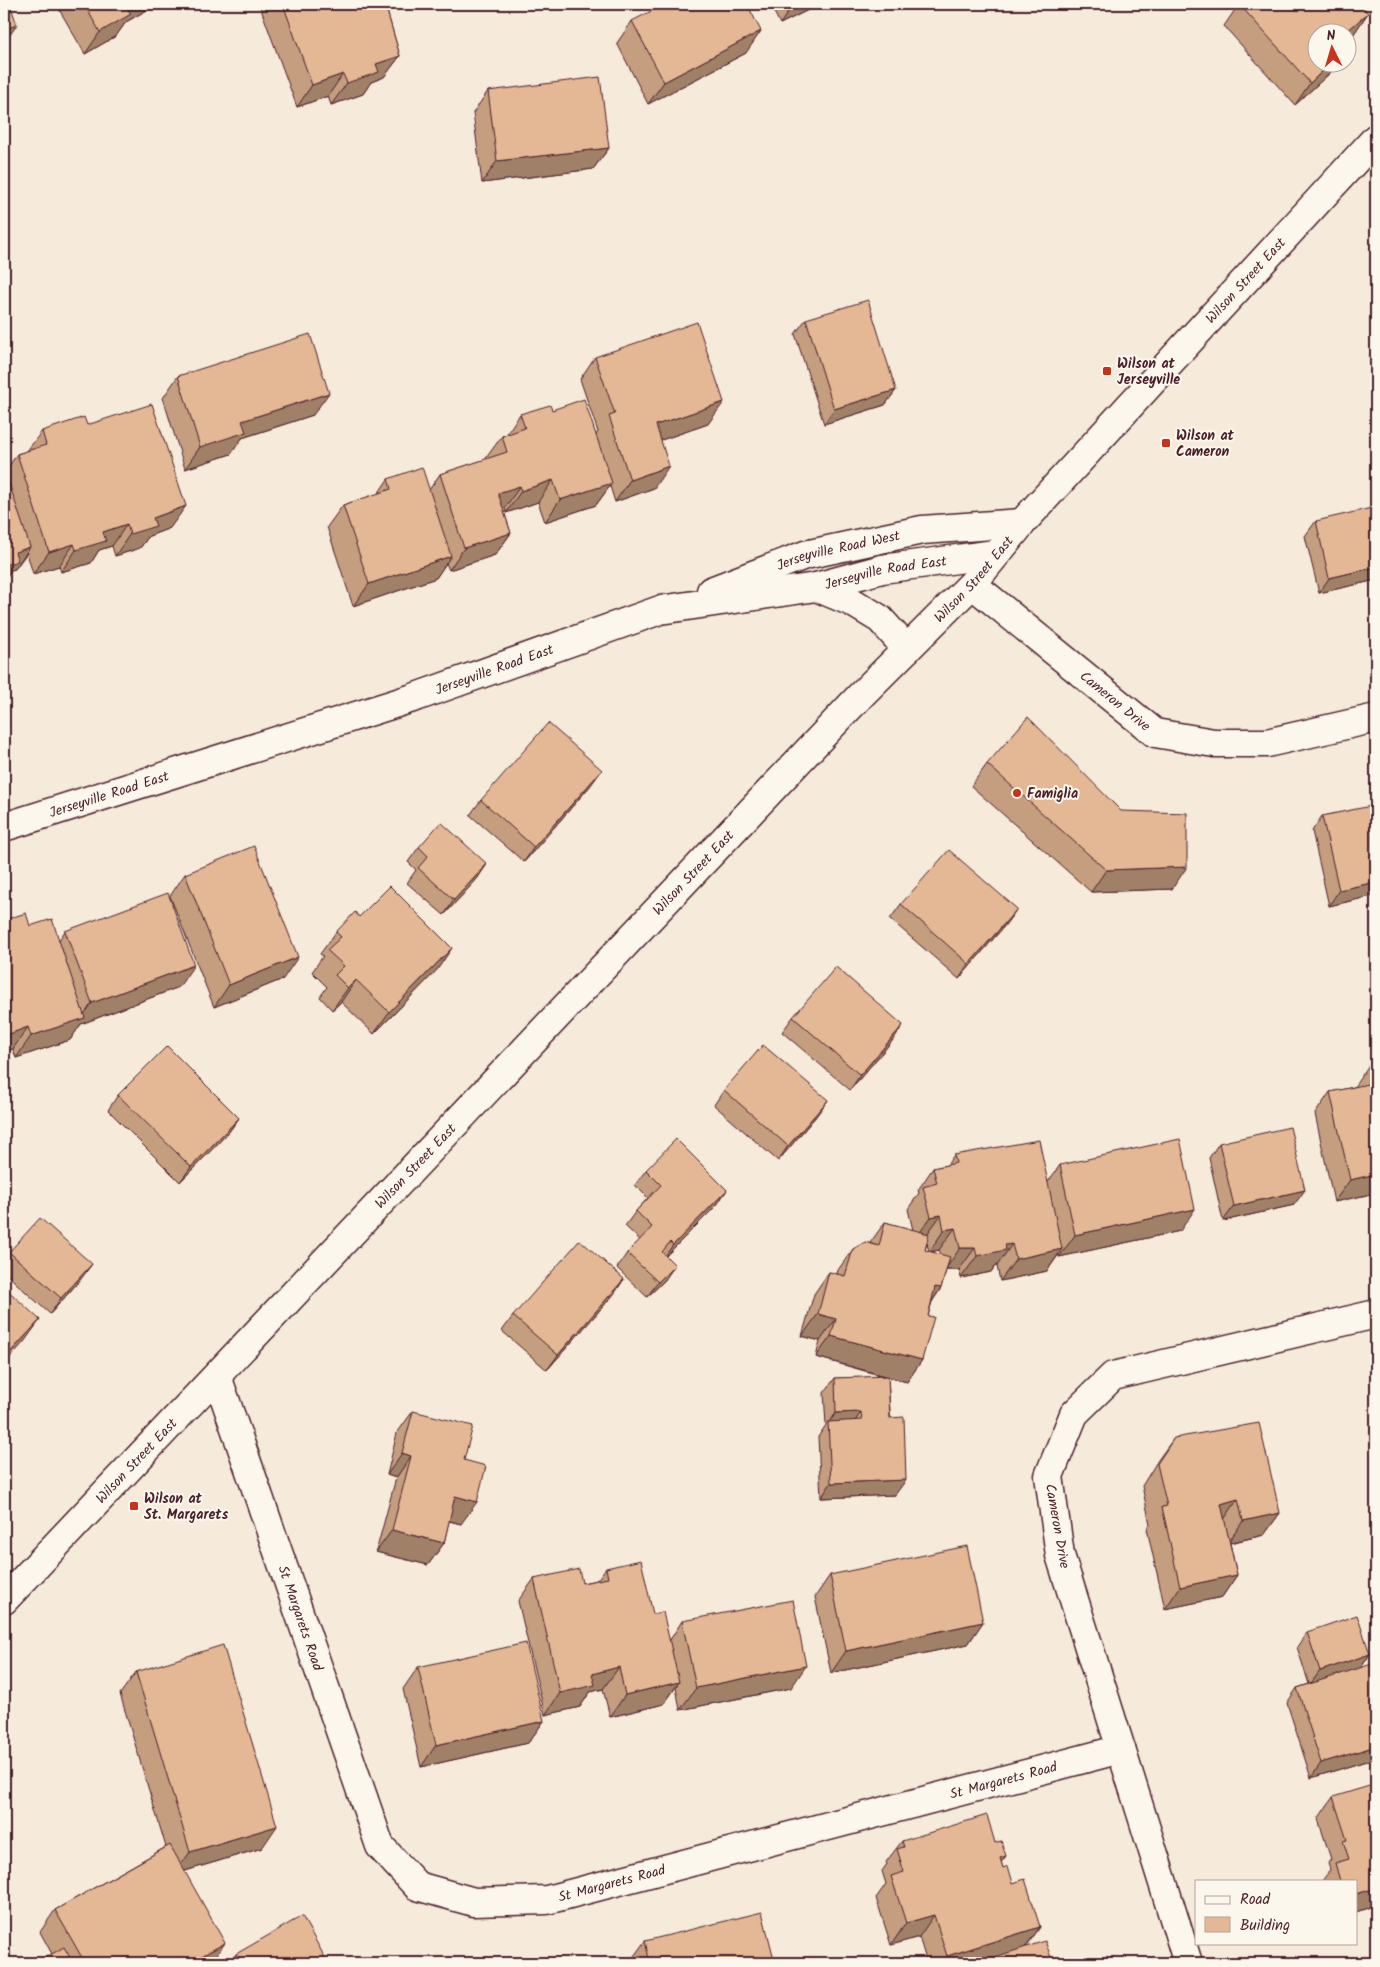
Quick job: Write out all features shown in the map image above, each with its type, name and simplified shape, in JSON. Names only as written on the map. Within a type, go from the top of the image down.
[{"type":"main road","name":"Wilson Street East","points":[[4,1600],[861,695],[972,584],[1022,523],[1376,138]]},
{"type":"main road","name":"Jerseyville Road West","points":[[660,610],[805,555],[922,530],[1022,523]]},
{"type":"main road","name":"Jerseyville Road East","points":[[4,827],[413,698],[660,610],[816,587],[882,569],[995,554]]},
{"type":"main road","name":"Cameron Drive","points":[[972,584],[1155,733],[1214,743],[1267,743],[1376,718]]},
{"type":"main road","points":[[816,587],[852,602],[880,620],[907,649]]},
{"type":"main road","name":"Cameron Drive","points":[[1121,1749],[1060,1555],[1049,1476],[1074,1414],[1113,1376],[1376,1314]]},
{"type":"main road","name":"St Margarets Road","points":[[217,1376],[380,1846],[417,1886],[474,1902],[547,1900],[1121,1749]]},
{"type":"main road","points":[[1121,1749],[1188,1963]]},
{"type":"building","points":[[4,4],[10,4],[17,25],[4,29]]},
{"type":"building","points":[[84,4],[134,4],[127,8],[131,14],[100,32]]},
{"type":"building","points":[[283,4],[385,4],[400,56],[376,64],[379,72],[347,83],[343,74],[312,85]]},
{"type":"building","points":[[665,4],[747,4],[761,31],[664,82],[632,21]]},
{"type":"building","points":[[788,4],[800,4],[790,9]]},
{"type":"building","points":[[1239,4],[1360,4],[1368,13],[1358,22],[1308,22],[1308,72],[1322,72],[1310,83]]},
{"type":"building","points":[[600,77],[609,148],[497,161],[488,91]]},
{"type":"building","points":[[868,300],[896,390],[834,409],[806,319]]},
{"type":"building","points":[[697,322],[724,402],[656,425],[669,466],[630,480],[609,416],[615,414],[595,357]]},
{"type":"building","points":[[310,334],[329,393],[242,421],[246,432],[200,447],[178,376]]},
{"type":"building","points":[[584,399],[612,483],[560,500],[553,480],[521,491],[520,486],[498,493],[511,533],[464,548],[440,474],[507,452],[502,436],[525,428],[520,414],[550,405],[552,410]]},
{"type":"building","points":[[152,404],[186,506],[153,518],[156,526],[130,534],[127,524],[103,532],[106,541],[76,550],[74,544],[49,552],[17,454],[46,445],[42,431],[84,417],[87,425]]},
{"type":"building","points":[[422,467],[451,556],[369,584],[343,505],[391,489],[388,479]]},
{"type":"building","points":[[4,468],[30,547],[15,552],[18,561],[4,565]]},
{"type":"building","points":[[1376,507],[1376,567],[1329,578],[1316,521]]},
{"type":"building","points":[[1028,717],[1121,811],[1187,813],[1187,867],[1106,870],[987,764]]},
{"type":"building","points":[[548,723],[602,770],[534,847],[481,800]]},
{"type":"building","points":[[1376,805],[1376,882],[1339,890],[1322,816]]},
{"type":"building","points":[[441,822],[487,864],[454,900],[418,868],[428,856],[419,847]]},
{"type":"building","points":[[254,846],[298,957],[229,985],[185,874]]},
{"type":"building","points":[[949,850],[1017,909],[969,964],[901,904]]},
{"type":"building","points":[[390,886],[452,948],[389,1012],[356,980],[348,988],[335,975],[344,966],[327,950],[341,937],[336,932],[355,912],[359,917]]},
{"type":"building","points":[[168,893],[194,965],[92,1003],[65,931]]},
{"type":"building","points":[[26,913],[30,926],[52,919],[85,1018],[31,1036],[28,1027],[4,1036],[4,920]]},
{"type":"building","points":[[836,967],[903,1025],[860,1075],[793,1017]]},
{"type":"building","points":[[763,1045],[828,1100],[788,1146],[724,1090]]},
{"type":"building","points":[[167,1046],[239,1118],[191,1167],[118,1095]]},
{"type":"building","points":[[1376,1064],[1376,1174],[1350,1180],[1330,1092],[1373,1083],[1369,1065]]},
{"type":"building","points":[[1290,1127],[1305,1190],[1234,1206],[1219,1143]]},
{"type":"building","points":[[676,1139],[727,1190],[673,1245],[670,1242],[662,1252],[675,1265],[658,1282],[627,1253],[652,1227],[636,1211],[661,1185],[646,1170]]},
{"type":"building","points":[[1180,1139],[1195,1209],[1075,1235],[1060,1165]]},
{"type":"building","points":[[1039,1140],[1062,1249],[1016,1259],[1012,1244],[1005,1245],[1006,1250],[977,1256],[975,1248],[960,1248],[955,1228],[944,1230],[941,1215],[931,1217],[923,1187],[937,1183],[933,1168],[956,1163],[954,1155]]},
{"type":"building","points":[[40,1218],[92,1264],[61,1298],[9,1252]]},
{"type":"building","points":[[885,1222],[929,1234],[925,1250],[950,1257],[941,1288],[935,1287],[928,1316],[934,1317],[922,1360],[831,1336],[836,1319],[818,1314],[829,1272],[845,1276],[853,1249],[865,1242],[879,1246]]},
{"type":"building","points":[[580,1240],[624,1279],[558,1355],[513,1316]]},
{"type":"building","points":[[4,1287],[40,1320],[4,1359]]},
{"type":"building","points":[[888,1376],[890,1418],[904,1417],[906,1480],[831,1483],[828,1422],[862,1420],[861,1412],[836,1413],[835,1378]]},
{"type":"building","points":[[413,1411],[473,1426],[464,1460],[486,1466],[477,1502],[455,1496],[444,1543],[392,1530],[411,1456],[402,1453]]},
{"type":"building","points":[[1259,1423],[1280,1513],[1243,1521],[1238,1499],[1221,1504],[1237,1575],[1180,1587],[1162,1507],[1167,1506],[1157,1464],[1174,1438]]},
{"type":"building","points":[[967,1546],[983,1622],[846,1651],[830,1575]]},
{"type":"building","points":[[641,1560],[653,1614],[663,1612],[679,1682],[625,1695],[619,1667],[592,1674],[595,1685],[560,1693],[534,1579],[579,1569],[582,1583],[608,1578],[606,1568]]},
{"type":"building","points":[[793,1600],[806,1666],[696,1688],[682,1621]]},
{"type":"building","points":[[1357,1615],[1370,1654],[1320,1671],[1307,1632]]},
{"type":"building","points":[[526,1643],[544,1721],[436,1745],[418,1667]]},
{"type":"building","points":[[223,1645],[277,1826],[190,1852],[136,1672]]},
{"type":"building","points":[[1375,1663],[1376,1746],[1321,1763],[1297,1688]]},
{"type":"building","points":[[1376,1784],[1376,1888],[1358,1893],[1358,1880],[1340,1880],[1335,1863],[1349,1859],[1343,1841],[1347,1840],[1333,1797]]},
{"type":"building","points":[[987,1815],[995,1843],[1001,1841],[1006,1856],[1000,1858],[1003,1868],[1008,1866],[1013,1883],[1025,1879],[1040,1927],[947,1956],[934,1915],[906,1923],[891,1876],[904,1872],[897,1849],[904,1847],[902,1841]]},
{"type":"building","points":[[170,1845],[225,1943],[189,1963],[85,1963],[55,1910]]},
{"type":"building","points":[[762,1912],[775,1963],[650,1963],[645,1941]]},
{"type":"building","points":[[302,1916],[328,1963],[241,1963],[236,1954]]},
{"type":"building","points":[[1045,1941],[1053,1963],[976,1963]]},
{"type":"building","points":[[64,1947],[73,1963],[36,1963]]},
{"type":"place","name":"Wilson at Jerseyville","points":[[1107,371]]},
{"type":"place","name":"Wilson at Cameron","points":[[1166,443]]},
{"type":"place","name":"Famiglia","points":[[1017,793]]},
{"type":"place","name":"Wilson at St. Margarets","points":[[134,1506]]}]
